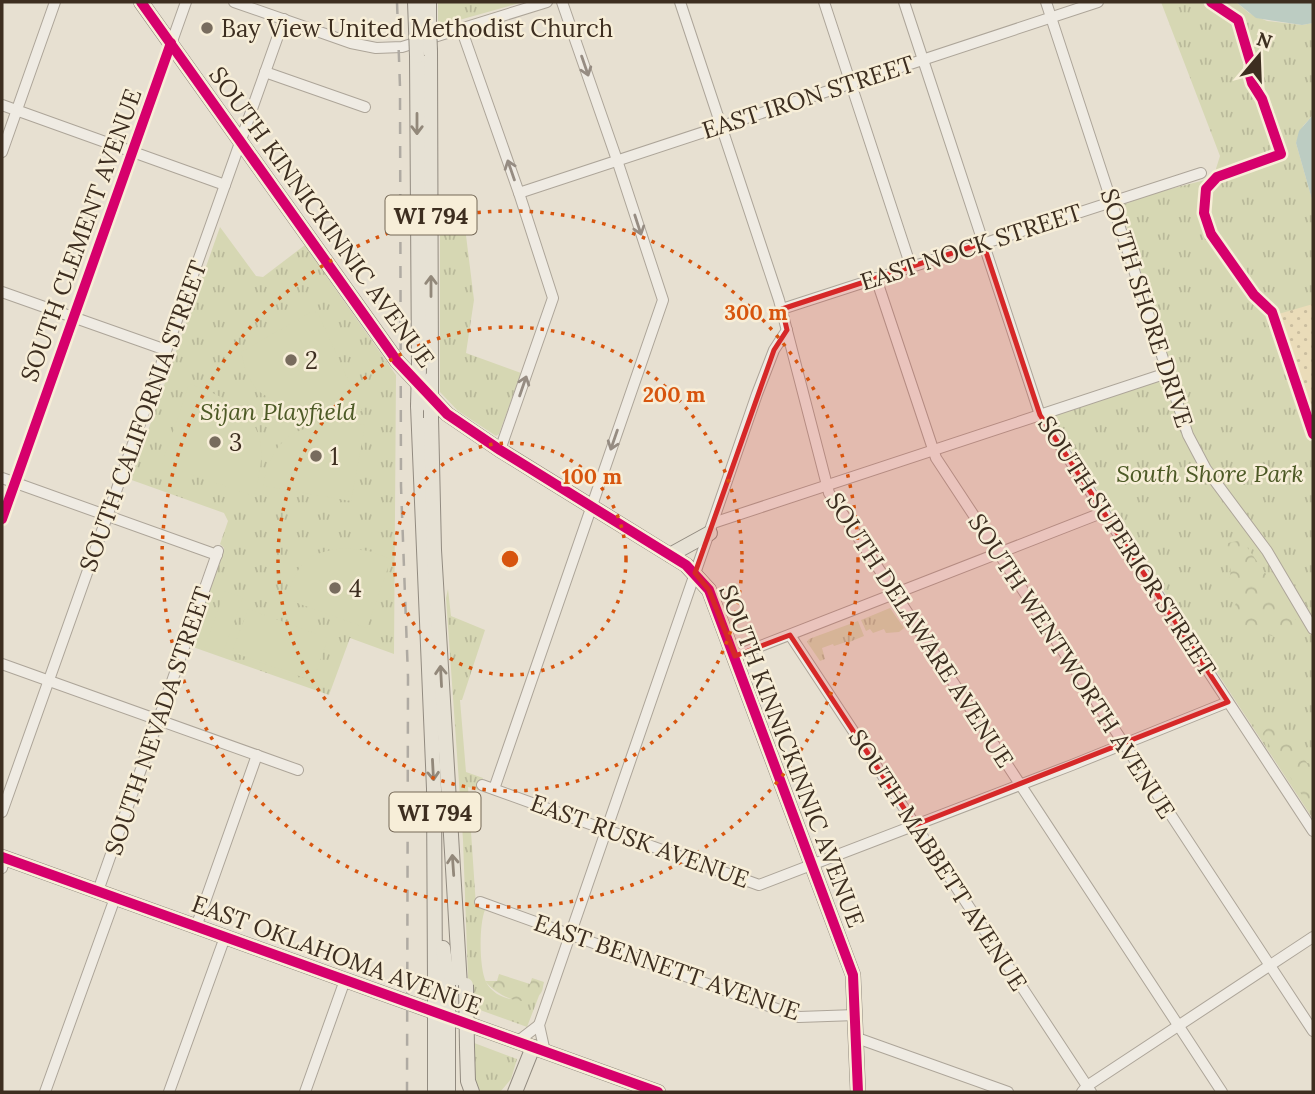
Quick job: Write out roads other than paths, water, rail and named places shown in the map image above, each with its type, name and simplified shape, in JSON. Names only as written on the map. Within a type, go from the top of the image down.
[{"type":"main road","name":"SOUTH KINNICKINNIC AVENUE","points":[[141,2],[397,361],[447,414],[500,450],[670,555],[695,573],[709,590],[853,975],[858,1092]]},
{"type":"main road","name":"WI 794","points":[[415,2],[423,27],[434,550],[456,909],[452,985],[453,1047],[459,1092]]},
{"type":"main road","name":"WI 794","points":[[423,27],[429,2]]},
{"type":"main road","name":"WI 794","points":[[424,53],[418,405],[434,789],[436,923],[452,985],[453,1047],[435,1092]]},
{"type":"main road","points":[[670,555],[712,528]]},
{"type":"main road","name":"EAST OKLAHOMA AVENUE","points":[[3,861],[98,891],[658,1092]]},
{"type":"main road","points":[[448,1092],[453,1047]]},
{"type":"main road","points":[[453,1047],[472,1092]]},
{"type":"main road","points":[[515,1092],[539,1049]]},
{"type":"street","points":[[2,152],[55,2]]},
{"type":"street","name":"SOUTH CLEMENT AVENUE","points":[[2,519],[186,2]]},
{"type":"street","points":[[234,2],[351,43],[376,48],[402,47],[547,2]]},
{"type":"street","points":[[494,789],[663,300],[562,2]]},
{"type":"street","name":"SOUTH DELAWARE AVENUE","points":[[680,2],[782,309],[829,494],[1222,1092]]},
{"type":"street","points":[[824,2],[911,267]]},
{"type":"street","name":"SOUTH SUPERIOR STREET","points":[[904,2],[1040,415],[1313,831]]},
{"type":"street","name":"SOUTH SHORE DRIVE","points":[[1046,2],[1167,373],[1196,452],[1267,551],[1313,629]]},
{"type":"street","name":"EAST IRON STREET","points":[[519,192],[1098,2]]},
{"type":"street","name":"SOUTH CALIFORNIA STREET","points":[[2,812],[284,19]]},
{"type":"street","points":[[461,28],[553,298],[500,450]]},
{"type":"street","points":[[265,72],[365,107]]},
{"type":"street","points":[[2,105],[225,185]]},
{"type":"street","name":"EAST NOCK STREET","points":[[782,309],[1201,173]]},
{"type":"street","name":"SOUTH WENTWORTH AVENUE","points":[[876,278],[933,450],[1313,1031]]},
{"type":"street","points":[[2,292],[166,350]]},
{"type":"street","points":[[539,1049],[539,1026],[695,573],[774,349],[787,330]]},
{"type":"street","points":[[712,528],[827,486],[1167,373]]},
{"type":"street","points":[[2,478],[107,515]]},
{"type":"street","points":[[735,656],[1104,512]]},
{"type":"street","name":"SOUTH NEVADA STREET","points":[[98,891],[218,553],[107,515]]},
{"type":"street","name":"SOUTH MABBETT AVENUE","points":[[790,635],[1086,1090]]},
{"type":"street","points":[[2,664],[298,770]]},
{"type":"street","name":"EAST RUSK AVENUE","points":[[482,785],[759,885],[1228,702]]},
{"type":"street","points":[[196,927],[257,755]]},
{"type":"street","points":[[45,1092],[115,898]]},
{"type":"street","name":"EAST BENNETT AVENUE","points":[[480,902],[799,1017],[856,1015]]},
{"type":"street","points":[[169,1092],[225,937]]},
{"type":"street","points":[[1086,1090],[1313,937]]},
{"type":"street","points":[[305,1092],[345,980]]},
{"type":"street","points":[[517,1042],[539,1026]]},
{"type":"street","points":[[857,1038],[1008,1092]]},
{"type":"railway","points":[[397,2],[400,87],[401,486],[408,677],[407,1092]]},
{"type":"place","name":"Bay View United Methodist Church","points":[[207,28]]},
{"type":"place","name":"2","points":[[291,360]]},
{"type":"place","name":"3","points":[[215,442]]},
{"type":"place","name":"1","points":[[316,456]]},
{"type":"place","name":"4","points":[[335,588]]},
{"type":"park label","name":"Sijan Playfield","points":[[278,411]]},
{"type":"park label","name":"South Shore Park","points":[[1210,473]]}]
